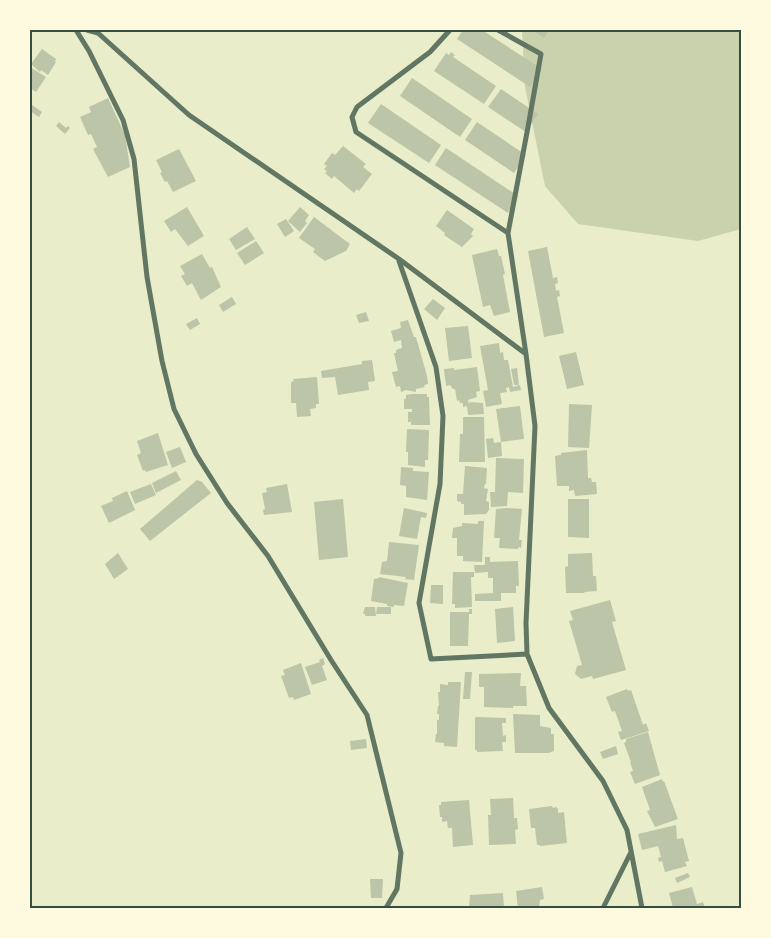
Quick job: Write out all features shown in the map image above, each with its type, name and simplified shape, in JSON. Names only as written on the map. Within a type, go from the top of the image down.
[{"type":"street","points":[[76,30],[89,51],[123,120],[134,160],[146,278],[162,361],[174,409],[196,454],[227,503],[268,556],[367,715],[401,853],[397,889],[386,908]]},
{"type":"street","points":[[86,30],[98,32],[189,115],[399,259],[526,354]]},
{"type":"street","points":[[450,30],[430,52],[357,108],[352,116],[356,132],[508,233]]},
{"type":"street","points":[[498,30],[541,54],[508,233],[535,426],[526,623],[528,654],[549,708],[603,781],[627,830],[642,908]]},
{"type":"street","points":[[399,259],[436,367],[443,416],[440,484],[418,603],[431,659],[528,654]]},
{"type":"street","points":[[603,908],[631,854]]},
{"type":"green space","points":[[522,30],[741,30],[741,229],[698,241],[578,224],[545,186],[525,87]]},
{"type":"building","points":[[463,30],[482,30],[542,69],[530,87],[457,39]]},
{"type":"building","points":[[532,30],[549,30],[544,38]]},
{"type":"building","points":[[42,49],[56,59],[48,75],[41,70],[40,72],[31,64]]},
{"type":"building","points":[[451,52],[455,55],[453,57],[496,86],[484,104],[434,71],[446,53],[449,55]]},
{"type":"building","points":[[30,67],[46,77],[36,92],[30,88]]},
{"type":"building","points":[[412,78],[472,119],[460,137],[400,96]]},
{"type":"building","points":[[501,89],[538,114],[526,132],[488,107]]},
{"type":"building","points":[[108,98],[125,135],[130,167],[108,177],[93,149],[97,147],[91,134],[88,135],[80,117],[91,112],[89,107]]},
{"type":"building","points":[[381,104],[441,145],[429,163],[368,123]]},
{"type":"building","points":[[32,105],[42,112],[39,117],[30,111]]},
{"type":"building","points":[[59,122],[66,128],[68,126],[70,128],[65,134],[56,126]]},
{"type":"building","points":[[477,122],[526,155],[514,173],[465,140]]},
{"type":"building","points":[[343,146],[366,164],[363,167],[372,174],[359,191],[357,189],[354,193],[334,176],[332,179],[325,173],[327,171],[324,169],[327,166],[324,164],[332,153],[335,155]]},
{"type":"building","points":[[446,148],[518,196],[508,213],[435,165]]},
{"type":"building","points":[[179,149],[196,181],[173,192],[160,173],[162,172],[156,160]]},
{"type":"building","points":[[187,207],[204,236],[188,246],[175,229],[171,232],[164,221]]},
{"type":"building","points":[[300,207],[309,215],[305,221],[307,223],[300,232],[288,221]]},
{"type":"building","points":[[447,210],[474,229],[471,234],[473,236],[462,247],[444,235],[445,233],[436,226]]},
{"type":"building","points":[[314,217],[350,244],[346,251],[325,261],[313,252],[315,249],[299,238]]},
{"type":"building","points":[[286,219],[294,231],[285,237],[277,224]]},
{"type":"building","points":[[247,227],[255,239],[236,250],[229,239]]},
{"type":"building","points":[[256,241],[264,253],[245,265],[237,253]]},
{"type":"building","points":[[547,247],[553,278],[557,277],[558,283],[555,284],[556,291],[559,290],[560,296],[557,297],[564,333],[544,337],[528,251]]},
{"type":"building","points":[[497,249],[499,256],[501,256],[505,274],[503,275],[510,312],[494,316],[490,305],[483,307],[472,255]]},
{"type":"building","points":[[202,254],[210,268],[212,267],[221,287],[201,300],[192,283],[187,286],[181,276],[185,274],[180,266]]},
{"type":"building","points":[[232,297],[236,304],[223,312],[219,305]]},
{"type":"building","points":[[433,299],[445,308],[437,320],[424,309]]},
{"type":"building","points":[[366,312],[369,321],[359,323],[356,315]]},
{"type":"building","points":[[197,318],[200,324],[190,330],[186,324]]},
{"type":"building","points":[[408,320],[414,337],[416,337],[428,384],[424,385],[425,387],[416,389],[416,392],[406,390],[401,392],[400,386],[396,387],[392,372],[398,371],[394,353],[402,348],[401,340],[394,342],[391,331],[401,328],[400,322]]},
{"type":"building","points":[[468,326],[472,358],[449,361],[445,328]]},
{"type":"building","points":[[499,343],[500,353],[503,352],[504,360],[508,360],[513,387],[520,385],[521,390],[510,392],[509,387],[506,388],[507,392],[500,393],[502,404],[486,407],[483,391],[488,390],[480,346]]},
{"type":"building","points":[[576,352],[584,385],[567,389],[559,356]]},
{"type":"building","points":[[372,360],[375,381],[368,382],[369,390],[338,395],[335,377],[322,378],[321,371],[362,364],[362,361]]},
{"type":"building","points":[[477,367],[480,391],[476,392],[477,397],[468,400],[469,404],[470,402],[483,403],[484,414],[468,415],[467,406],[463,407],[463,403],[460,403],[459,400],[457,401],[455,389],[450,385],[446,386],[444,369],[454,368],[454,370]]},
{"type":"building","points":[[517,368],[519,385],[514,385],[511,369]]},
{"type":"building","points":[[317,377],[319,404],[316,404],[316,408],[310,409],[311,416],[297,417],[296,403],[291,403],[291,382],[294,381],[293,379]]},
{"type":"building","points":[[427,394],[427,397],[429,397],[430,425],[411,425],[411,422],[408,422],[408,412],[412,412],[412,409],[404,409],[404,399],[406,399],[406,395]]},
{"type":"building","points":[[569,404],[592,405],[589,448],[568,447]]},
{"type":"building","points":[[520,406],[524,439],[501,442],[496,409]]},
{"type":"building","points":[[463,417],[484,417],[485,462],[459,462],[460,434],[463,434]]},
{"type":"building","points":[[407,429],[429,430],[428,460],[425,460],[425,467],[408,465],[408,452],[406,452]]},
{"type":"building","points":[[158,433],[168,465],[146,472],[145,470],[143,471],[137,455],[141,453],[137,441]]},
{"type":"building","points":[[493,438],[494,443],[501,442],[502,456],[488,458],[486,439]]},
{"type":"building","points":[[180,447],[186,462],[172,468],[166,452]]},
{"type":"building","points":[[587,450],[588,478],[591,478],[592,482],[596,482],[597,494],[575,496],[574,490],[569,491],[569,486],[557,486],[555,456],[561,455],[561,453]]},
{"type":"building","points":[[496,458],[524,459],[523,493],[508,492],[507,506],[491,507],[490,492],[495,492]]},
{"type":"building","points":[[465,466],[487,468],[484,488],[488,489],[486,501],[489,502],[489,510],[486,514],[464,515],[464,504],[457,501],[457,494],[463,494]]},
{"type":"building","points":[[401,467],[413,468],[413,471],[429,472],[427,500],[406,497],[406,486],[400,485]]},
{"type":"building","points":[[176,471],[181,480],[156,493],[152,483]]},
{"type":"building","points":[[197,480],[202,482],[211,493],[150,541],[140,529]]},
{"type":"building","points":[[151,484],[156,495],[135,504],[130,492]]},
{"type":"building","points":[[287,484],[292,512],[264,515],[263,510],[265,509],[262,493],[267,492],[266,488]]},
{"type":"building","points":[[127,491],[135,510],[109,523],[101,506],[113,501],[112,498]]},
{"type":"building","points":[[343,499],[348,557],[319,560],[314,502]]},
{"type":"building","points":[[568,499],[589,499],[589,538],[568,537]]},
{"type":"building","points":[[404,508],[427,513],[426,518],[421,517],[417,539],[399,536]]},
{"type":"building","points":[[496,509],[522,509],[519,540],[522,540],[521,548],[518,547],[518,549],[499,548],[500,538],[494,538]]},
{"type":"building","points":[[478,521],[484,521],[482,562],[463,561],[463,556],[457,556],[457,538],[452,538],[453,528],[462,526],[462,523],[478,524]]},
{"type":"building","points":[[389,542],[419,545],[414,580],[405,579],[406,577],[380,574],[382,562],[387,561]]},
{"type":"building","points":[[118,553],[128,569],[114,579],[105,564]]},
{"type":"building","points":[[592,553],[593,576],[596,576],[597,591],[566,593],[565,567],[568,566],[568,554]]},
{"type":"building","points":[[485,557],[490,557],[490,562],[518,561],[519,586],[516,586],[516,593],[501,593],[501,601],[475,601],[475,594],[493,593],[493,578],[488,578],[488,572],[475,573],[474,565],[485,565]]},
{"type":"building","points":[[453,572],[474,572],[474,577],[471,577],[472,607],[455,608],[455,604],[452,604]]},
{"type":"building","points":[[379,577],[408,583],[404,606],[387,606],[387,604],[371,601],[374,579]]},
{"type":"building","points":[[431,585],[443,585],[443,604],[430,603]]},
{"type":"building","points":[[610,600],[616,621],[612,622],[626,670],[593,679],[592,676],[581,679],[575,674],[577,666],[582,665],[569,621],[573,620],[570,611]]},
{"type":"building","points":[[365,607],[375,607],[376,616],[365,616],[363,614]]},
{"type":"building","points":[[377,607],[391,607],[391,614],[376,614]]},
{"type":"building","points":[[513,607],[515,641],[497,643],[495,609]]},
{"type":"building","points":[[469,609],[472,609],[472,614],[469,614],[468,646],[450,646],[450,612],[469,612]]},
{"type":"building","points":[[323,658],[325,664],[322,666],[327,680],[312,685],[305,667],[320,662],[319,660]]},
{"type":"building","points":[[301,663],[311,694],[294,700],[293,697],[289,698],[281,676],[285,675],[283,670]]},
{"type":"building","points":[[465,672],[472,672],[470,699],[463,699]]},
{"type":"building","points":[[521,673],[520,686],[526,686],[527,706],[513,706],[513,708],[484,707],[484,687],[479,687],[479,674]]},
{"type":"building","points":[[448,682],[461,682],[457,747],[444,746],[444,743],[435,742],[437,720],[439,720],[439,714],[437,714],[439,706],[438,692],[440,692],[440,684],[448,685]]},
{"type":"building","points":[[627,689],[628,691],[631,690],[643,725],[646,723],[649,731],[621,740],[618,732],[622,731],[615,711],[612,712],[606,697]]},
{"type":"building","points":[[513,714],[540,715],[540,726],[551,728],[551,734],[554,734],[554,751],[549,753],[515,753]]},
{"type":"building","points":[[476,717],[506,718],[506,723],[502,723],[503,736],[506,735],[506,742],[502,742],[503,751],[477,752],[475,750]]},
{"type":"building","points":[[648,732],[660,775],[635,784],[630,772],[633,771],[631,762],[624,743],[626,739]]},
{"type":"building","points":[[366,739],[367,748],[351,750],[350,741]]},
{"type":"building","points":[[616,746],[618,754],[603,759],[600,752]]},
{"type":"building","points":[[662,779],[678,819],[655,827],[647,811],[650,810],[642,787]]},
{"type":"building","points":[[513,798],[514,818],[517,818],[518,829],[515,830],[516,844],[489,845],[488,815],[491,815],[490,799]]},
{"type":"building","points":[[469,800],[473,845],[453,847],[452,828],[448,828],[447,821],[442,822],[439,805],[441,805],[441,802]]},
{"type":"building","points":[[552,806],[558,809],[558,813],[564,812],[567,843],[537,845],[535,828],[531,828],[529,809]]},
{"type":"building","points":[[676,825],[677,839],[683,838],[689,861],[685,862],[687,866],[665,872],[662,861],[659,862],[658,858],[661,857],[658,846],[642,850],[638,834]]},
{"type":"building","points":[[688,873],[690,877],[677,883],[675,878]]},
{"type":"building","points":[[370,879],[383,879],[382,898],[371,898]]},
{"type":"building","points":[[542,887],[544,899],[540,900],[539,908],[518,908],[516,891]]},
{"type":"building","points":[[692,887],[697,904],[703,902],[705,908],[673,908],[669,893]]},
{"type":"building","points":[[503,893],[504,908],[469,908],[470,895]]}]
